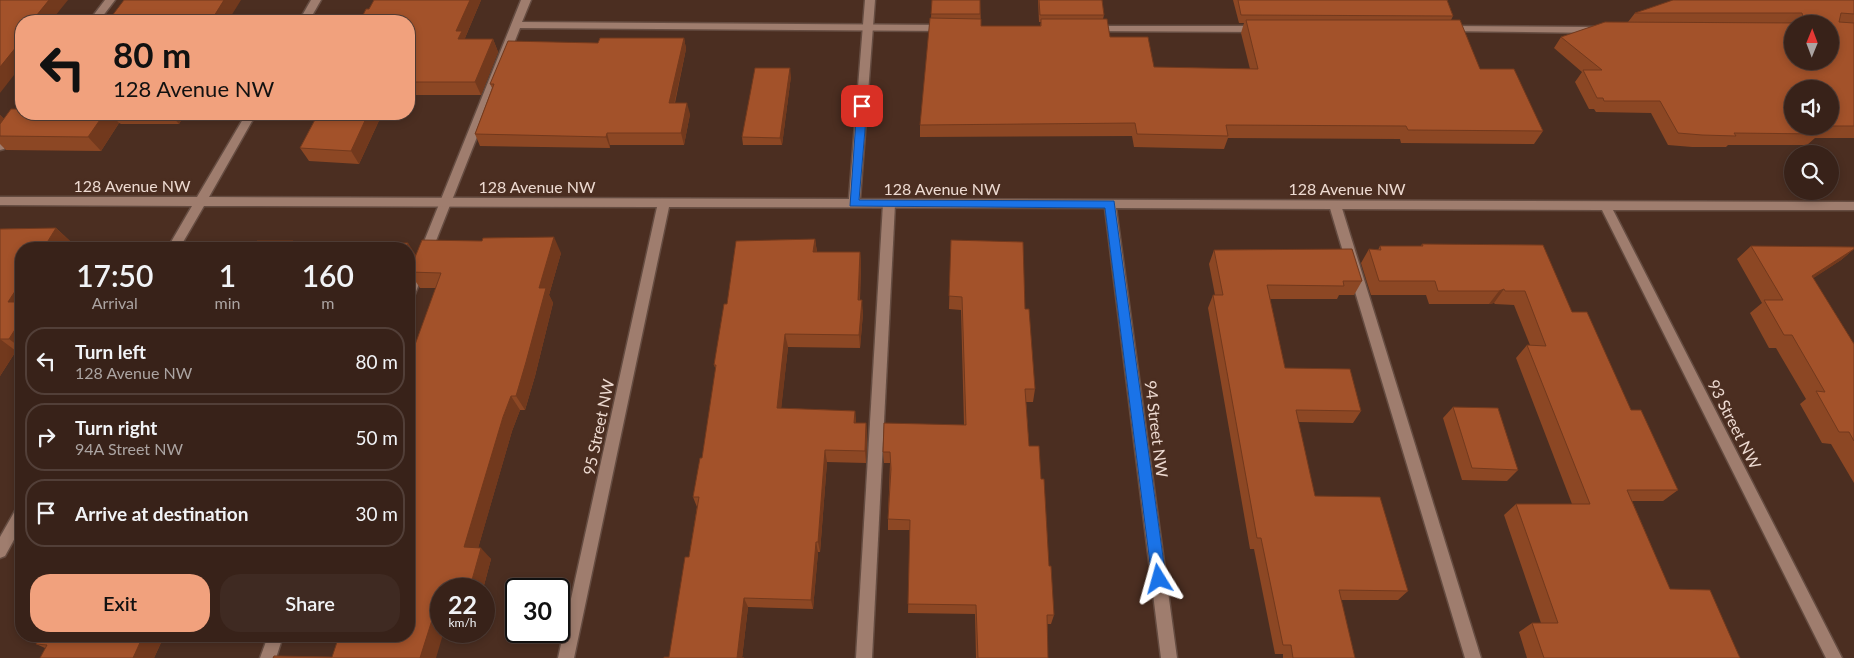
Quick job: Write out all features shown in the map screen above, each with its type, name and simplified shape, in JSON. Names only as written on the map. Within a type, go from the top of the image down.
[{"type":"street","points":[[99,15],[110,0]]},
{"type":"street","points":[[307,15],[316,0]]},
{"type":"street","points":[[415,278],[526,0]]},
{"type":"street","points":[[854,204],[870,0]]},
{"type":"street","points":[[516,25],[958,28]]},
{"type":"street","points":[[1077,29],[1266,29]]},
{"type":"street","points":[[1435,29],[1614,30]]},
{"type":"street","points":[[0,146],[20,120]]},
{"type":"street","points":[[177,242],[247,120]]},
{"type":"street","name":"128 Avenue NW","points":[[0,201],[1854,206]]},
{"type":"street","name":"95 Street NW","points":[[566,658],[664,203]]},
{"type":"street","points":[[864,658],[889,204]]},
{"type":"street","name":"94 Street NW","points":[[1110,204],[1169,658]]},
{"type":"street","points":[[1335,205],[1473,658]]},
{"type":"street","name":"93 Street NW","points":[[1606,205],[1834,658]]},
{"type":"street","points":[[0,551],[15,525]]},
{"type":"street","points":[[268,658],[274,642]]},
{"type":"building","points":[[0,0],[49,0],[37,15],[15,15],[15,48],[0,67]]},
{"type":"building","points":[[124,0],[224,0],[215,15],[113,15]]},
{"type":"building","points":[[374,0],[470,0],[456,31],[462,31],[458,39],[493,39],[475,82],[415,82],[415,15],[363,15],[366,9],[369,9]]},
{"type":"building","points":[[932,0],[980,0],[980,14],[931,14]]},
{"type":"building","points":[[1039,0],[1102,0],[1104,15],[1040,15]]},
{"type":"building","points":[[1238,0],[1447,0],[1453,16],[1241,15]]},
{"type":"building","points":[[1673,0],[1854,0],[1854,14],[1841,13],[1839,22],[1839,15],[1802,15],[1802,13],[1635,13]]},
{"type":"building","points":[[930,18],[981,19],[981,26],[1041,26],[1041,19],[1107,19],[1110,37],[1148,37],[1154,67],[1258,69],[1246,20],[1460,20],[1480,69],[1514,69],[1543,131],[1408,130],[1406,126],[1226,125],[1228,136],[1137,134],[1135,123],[920,125]]},
{"type":"building","points":[[1605,22],[1784,23],[1784,70],[1839,70],[1839,22],[1854,23],[1854,126],[1839,126],[1839,80],[1784,80],[1784,134],[1734,133],[1736,136],[1678,133],[1660,101],[1604,101],[1603,98],[1597,98],[1583,70],[1602,70],[1561,37]]},
{"type":"building","points":[[600,38],[684,38],[669,103],[687,103],[681,133],[607,133],[606,137],[475,134],[494,84],[490,84],[508,41],[598,43]]},
{"type":"building","points":[[755,68],[790,68],[780,138],[742,137]]},
{"type":"building","points":[[11,109],[15,109],[15,120],[100,120],[88,137],[0,136],[0,124]]},
{"type":"building","points":[[315,120],[365,120],[351,151],[300,148]]},
{"type":"building","points":[[56,228],[47,242],[15,242],[15,291],[8,302],[15,302],[15,330],[9,339],[0,339],[0,229]]},
{"type":"building","points":[[554,237],[539,288],[546,288],[526,362],[516,396],[511,396],[503,417],[464,547],[481,548],[473,578],[430,578],[430,626],[420,658],[273,658],[274,656],[332,657],[337,642],[415,642],[415,345],[441,273],[415,272],[415,257],[422,240],[482,241],[483,238]]},
{"type":"building","points":[[815,239],[813,252],[860,252],[858,300],[862,300],[859,335],[785,334],[777,408],[855,411],[854,423],[866,423],[865,451],[825,450],[818,542],[816,542],[811,600],[744,598],[737,658],[664,658],[669,657],[685,557],[689,557],[699,497],[693,497],[700,458],[702,458],[724,304],[727,304],[736,241]]},
{"type":"building","points":[[951,240],[1023,242],[1025,309],[1029,309],[1035,389],[1025,389],[1029,446],[1039,446],[1041,479],[1044,479],[1054,615],[1047,615],[1048,658],[978,658],[976,605],[908,604],[910,520],[888,519],[891,469],[890,452],[883,452],[884,423],[966,425],[962,297],[949,296]]},
{"type":"building","points":[[257,241],[293,241],[292,242]]},
{"type":"building","points":[[1422,244],[1543,245],[1572,312],[1587,312],[1631,410],[1641,410],[1678,490],[1627,490],[1670,589],[1710,590],[1740,658],[1544,658],[1532,623],[1558,623],[1516,504],[1590,504],[1527,345],[1546,346],[1525,291],[1505,291],[1504,289],[1499,291],[1438,291],[1435,281],[1379,281],[1369,249],[1381,250],[1380,246],[1423,246]]},
{"type":"building","points":[[1751,246],[1854,247],[1854,249],[1812,276],[1854,344],[1854,441],[1849,432],[1839,432],[1816,391],[1825,392],[1792,335],[1784,335],[1764,300],[1783,300]]},
{"type":"building","points":[[1352,249],[1362,281],[1343,281],[1344,286],[1267,285],[1285,368],[1350,369],[1361,411],[1296,410],[1315,496],[1380,497],[1408,591],[1339,590],[1355,658],[1293,658],[1291,645],[1283,645],[1261,538],[1257,538],[1213,295],[1223,295],[1214,250]]},
{"type":"building","points":[[1453,407],[1498,408],[1518,470],[1472,468]]},
{"type":"building","points":[[37,642],[140,642],[133,658],[40,658],[47,645],[36,644]]},
{"type":"route","points":[[862,106],[854,204],[1110,204],[1159,579]]}]
